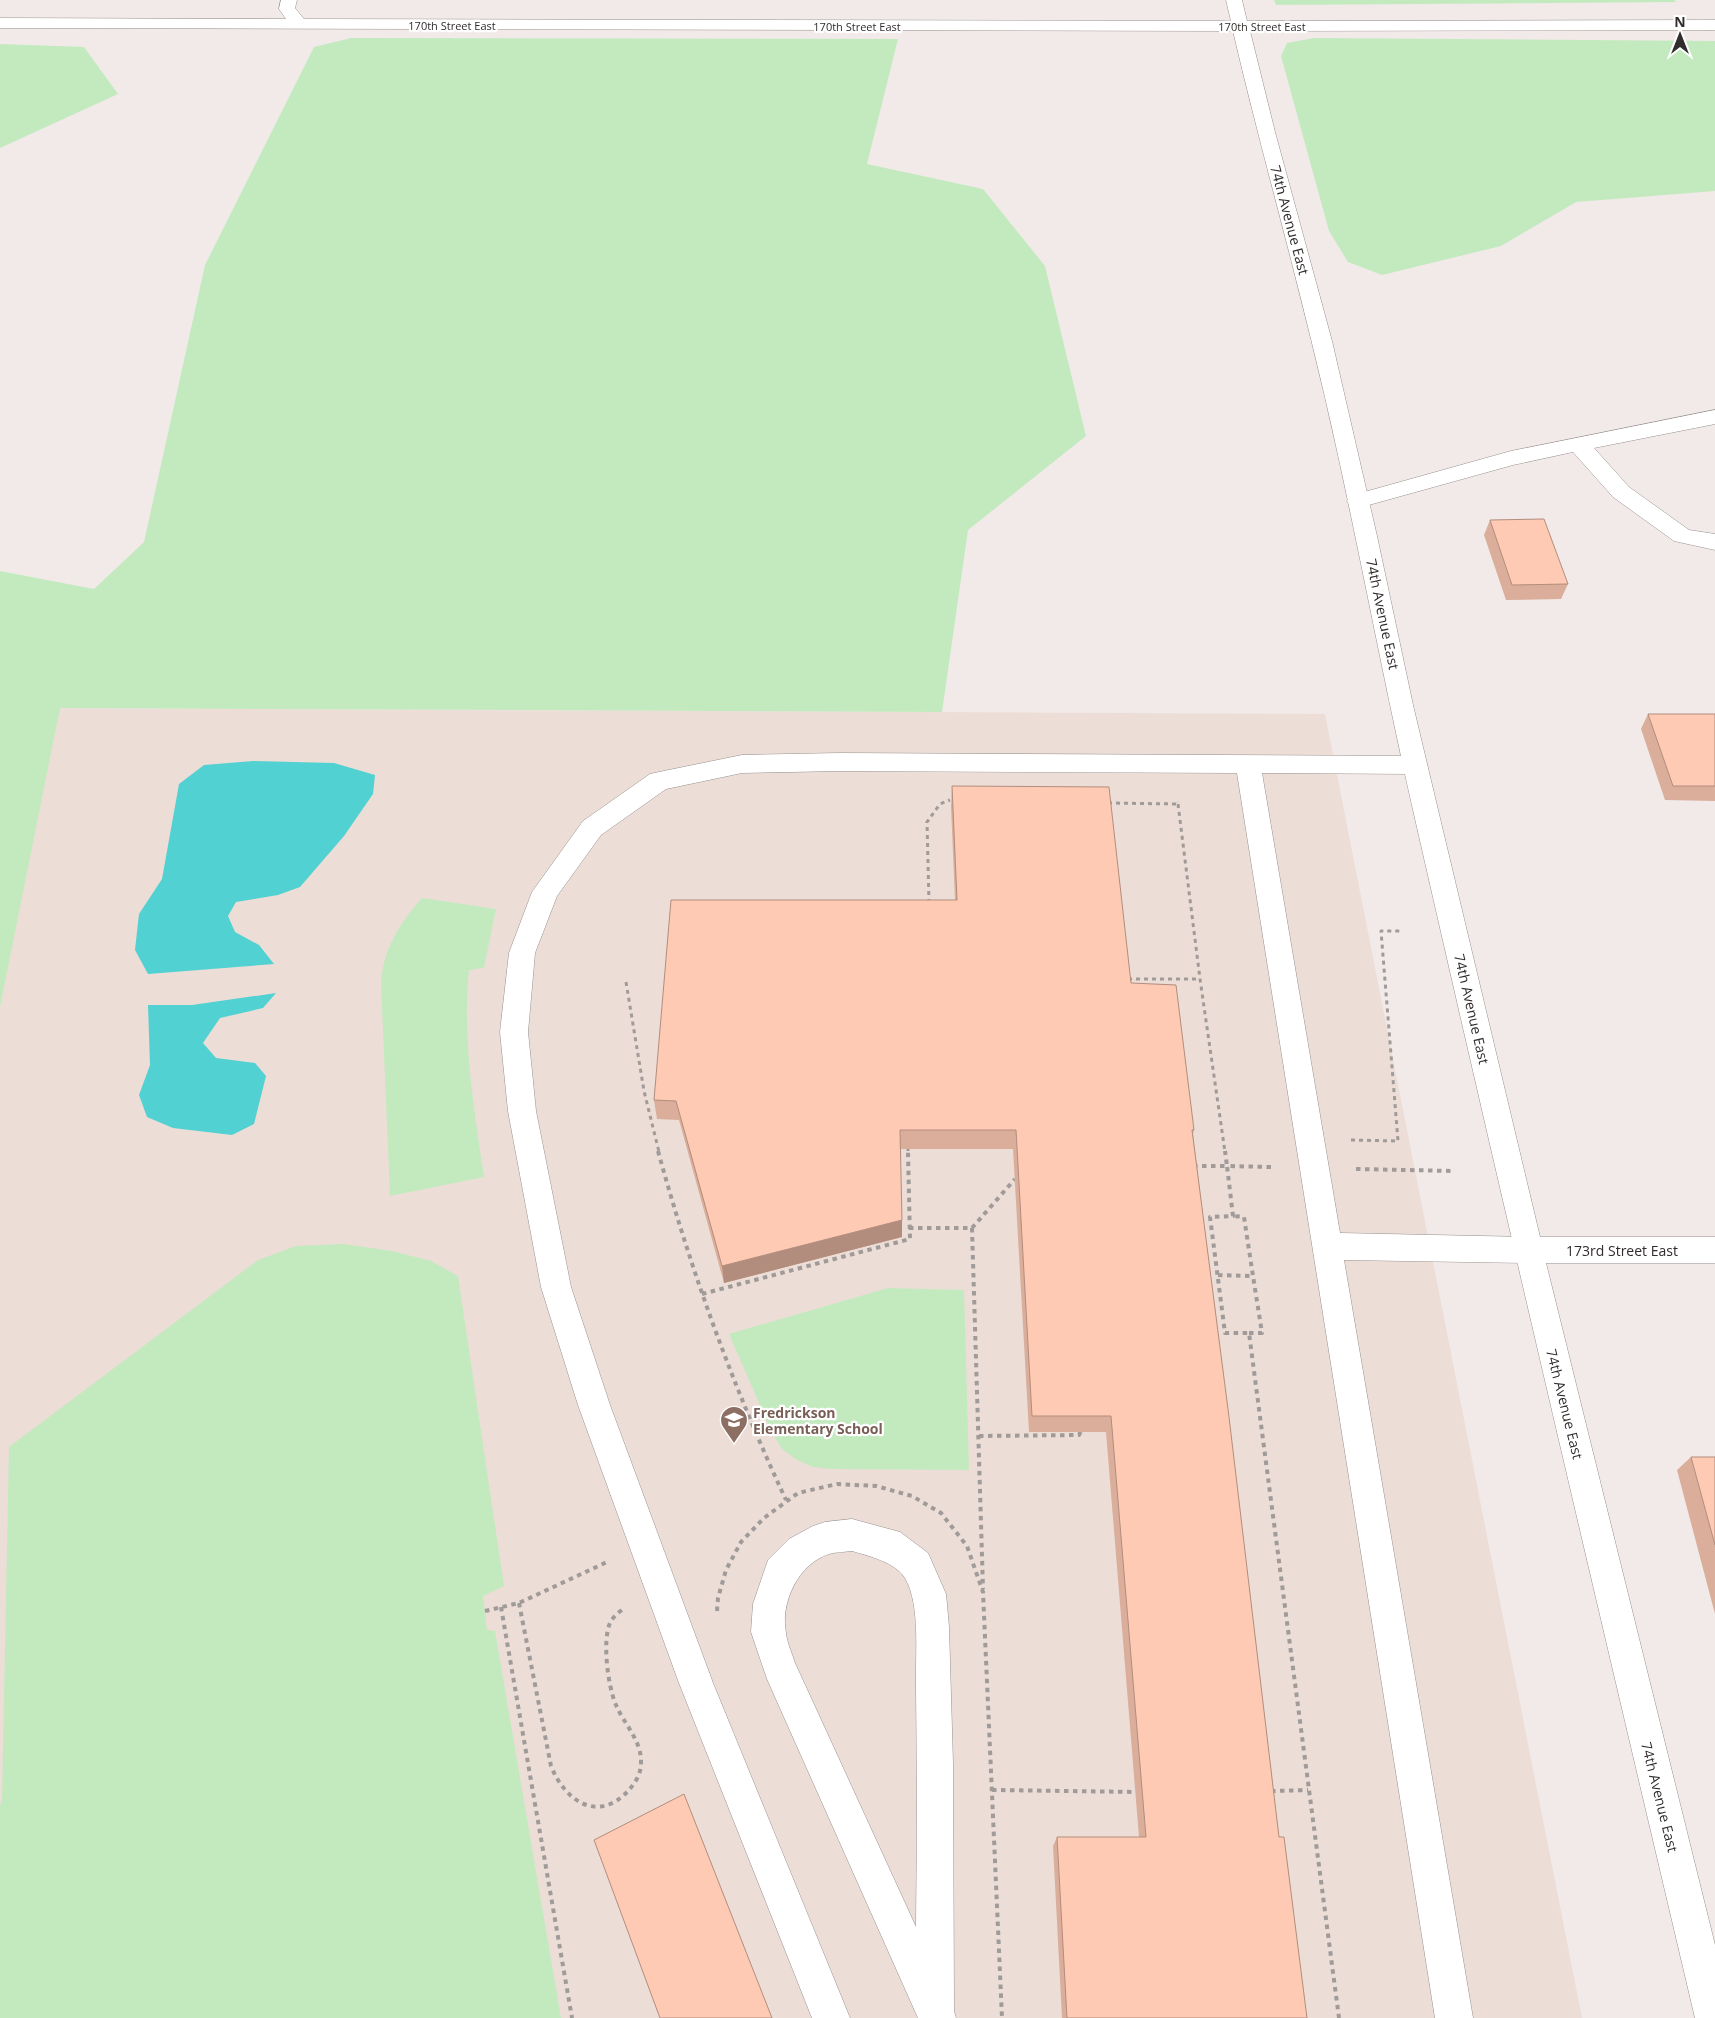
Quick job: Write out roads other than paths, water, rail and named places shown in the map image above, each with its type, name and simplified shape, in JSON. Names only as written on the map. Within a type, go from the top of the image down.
[{"type":"street","points":[[289,0],[287,9],[300,24]]},
{"type":"street","name":"74th Avenue East","points":[[1234,0],[1266,132],[1322,341],[1415,765],[1528,1250],[1714,2018]]},
{"type":"street","name":"170th Street East","points":[[0,23],[1240,26],[1715,25]]},
{"type":"street","points":[[1358,501],[1511,458],[1715,417]]},
{"type":"street","points":[[1578,444],[1620,492],[1682,536],[1715,542]]},
{"type":"street","points":[[831,2018],[696,1684],[594,1405],[556,1287],[522,1112],[514,1032],[522,953],[545,892],[592,828],[659,781],[742,764],[850,762],[1415,765]]},
{"type":"street","points":[[1248,765],[1454,2018]]},
{"type":"street","name":"173rd Street East","points":[[1327,1246],[1528,1250],[1715,1250]]},
{"type":"street","points":[[852,1535],[888,1544],[916,1565],[929,1594],[932,1627],[935,1755],[936,2014],[779,1667],[768,1632],[770,1604],[780,1572],[801,1551],[826,1538],[852,1535]]},
{"type":"water","points":[[253,761],[334,763],[375,775],[373,794],[344,836],[300,887],[278,895],[236,902],[228,916],[235,932],[259,945],[274,964],[148,974],[135,950],[139,914],[162,879],[179,784],[204,765]]},
{"type":"water","points":[[276,993],[263,1008],[220,1018],[203,1043],[216,1058],[255,1063],[266,1076],[254,1124],[232,1135],[173,1128],[147,1117],[139,1095],[150,1065],[148,1005],[192,1005]]},
{"type":"place","name":"Fredrickson Elementary School","points":[[734,1444]]}]
